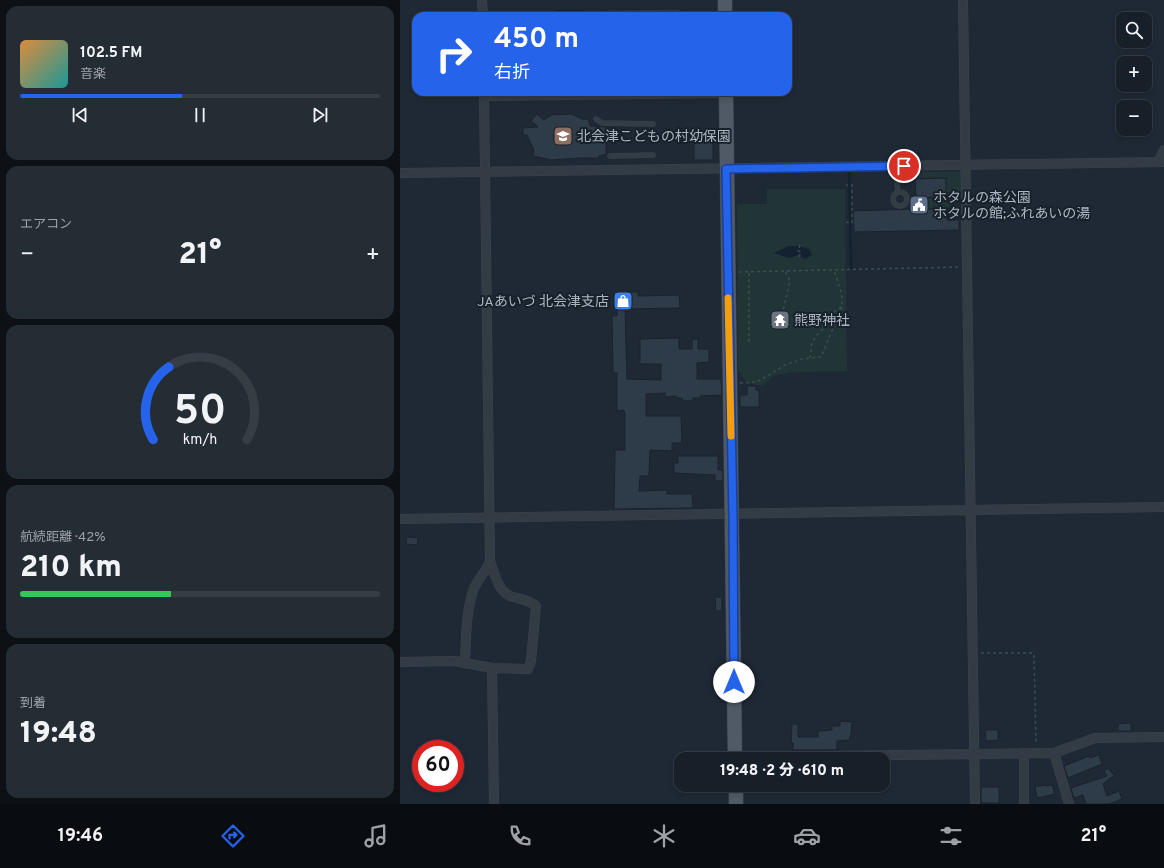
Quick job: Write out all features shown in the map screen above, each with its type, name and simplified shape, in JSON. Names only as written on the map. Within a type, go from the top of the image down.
[{"type":"main road","points":[[725,0],[725,12]]},
{"type":"main road","points":[[726,96],[726,169],[733,515],[735,752]]},
{"type":"main road","points":[[736,792],[736,804]]},
{"type":"street","points":[[482,0],[483,12]]},
{"type":"street","points":[[963,0],[975,804]]},
{"type":"street","points":[[465,662],[468,618],[473,590],[487,569],[490,561],[484,96]]},
{"type":"street","points":[[400,173],[1161,162],[1164,150]]},
{"type":"street","points":[[400,519],[733,515],[1164,507]]},
{"type":"street","points":[[400,662],[465,662],[492,668],[528,670],[531,661],[536,606],[531,602],[509,595],[504,591],[490,561]]},
{"type":"street","points":[[492,668],[494,804]]},
{"type":"street","points":[[890,756],[1054,753],[1095,738],[1164,737]]},
{"type":"street","points":[[1024,753],[1024,804]]},
{"type":"street","points":[[1054,753],[1070,804]]},
{"type":"lane","points":[[596,119],[602,123],[653,124]]},
{"type":"lane","points":[[610,156],[653,155]]},
{"type":"lane","points":[[897,182],[898,192]]},
{"type":"path","points":[[846,185],[852,185],[852,223],[846,222]]},
{"type":"path","points":[[799,257],[801,252],[798,251],[800,245]]},
{"type":"path","points":[[728,272],[968,267]]},
{"type":"path","points":[[730,383],[757,382],[785,365],[802,359],[821,357],[842,307],[842,295],[834,270]]},
{"type":"path","points":[[782,315],[790,281],[785,271]]},
{"type":"path","points":[[749,272],[749,342]]},
{"type":"path","points":[[810,358],[812,343],[823,329],[827,317],[842,307]]},
{"type":"path","points":[[973,653],[1033,653],[1036,753]]},
{"type":"shaded area","points":[[915,172],[962,172],[964,192],[947,209],[922,209],[922,198],[946,197],[946,179],[915,179]]},
{"type":"shaded area","points":[[767,189],[845,189],[847,371],[793,372],[773,376],[763,386],[747,383],[741,375],[741,372],[738,372],[737,204],[767,204]]},
{"type":"water","points":[[555,10],[584,10],[584,12],[555,12]]},
{"type":"water","points":[[788,246],[798,246],[809,249],[812,255],[805,259],[798,255],[789,258],[774,253]]},
{"type":"building","points":[[680,9],[680,12],[607,12],[607,10]]},
{"type":"building","points":[[537,114],[544,120],[552,115],[572,114],[582,119],[588,119],[590,126],[606,127],[606,154],[599,156],[599,158],[551,160],[533,156],[534,150],[527,135],[523,135],[523,128],[538,127],[531,121]]},
{"type":"building","points":[[694,142],[713,142],[713,160],[694,160]]},
{"type":"building","points":[[946,178],[946,197],[916,198],[915,179]]},
{"type":"building","name":"ホタルの森公園 ホタルの館;ふれあいの湯","points":[[947,209],[947,220],[959,220],[959,230],[854,232],[853,211]]},
{"type":"building","points":[[626,290],[627,292],[638,292],[638,296],[679,295],[680,308],[625,309],[627,379],[661,380],[661,364],[640,364],[640,339],[679,338],[679,349],[692,349],[692,339],[698,339],[698,349],[709,349],[709,362],[697,363],[697,379],[721,379],[722,395],[700,396],[700,398],[693,398],[693,401],[683,401],[682,398],[677,398],[676,396],[665,397],[665,393],[646,394],[646,416],[681,416],[682,443],[672,443],[672,451],[650,450],[649,476],[640,476],[639,491],[667,490],[667,494],[692,494],[693,508],[614,509],[615,450],[625,450],[625,415],[624,410],[617,411],[617,373],[613,373],[612,316],[617,316],[617,291]]},
{"type":"building","name":"熊野神社","points":[[775,313],[789,317],[786,326],[772,323]]},
{"type":"building","points":[[747,386],[756,386],[756,390],[759,390],[759,407],[740,407],[740,395],[747,395]]},
{"type":"building","points":[[678,456],[718,456],[718,470],[723,470],[723,481],[715,481],[715,475],[674,473],[674,463],[678,463]]},
{"type":"building","points":[[407,537],[418,538],[417,545],[406,544]]},
{"type":"building","points":[[715,597],[722,597],[722,611],[716,611]]},
{"type":"building","points":[[840,721],[852,722],[851,734],[849,740],[837,741],[837,750],[793,750],[793,743],[791,743],[792,724],[798,724],[798,737],[818,737],[818,731],[832,730],[832,726],[840,726]]},
{"type":"building","points":[[1131,723],[1131,731],[1118,731],[1118,724]]},
{"type":"building","points":[[985,730],[998,730],[998,740],[986,741]]},
{"type":"building","points":[[1099,755],[1102,764],[1068,778],[1064,766],[1089,756],[1090,758]]},
{"type":"building","points":[[1108,768],[1113,774],[1116,774],[1103,784],[1107,796],[1119,791],[1122,799],[1109,804],[1086,804],[1083,795],[1074,798],[1071,788],[1107,776],[1104,771]]},
{"type":"building","points":[[1052,785],[1055,794],[1037,798],[1035,787]]},
{"type":"building","points":[[981,787],[999,787],[999,803],[981,803]]},
{"type":"waterway","points":[[849,171],[851,268]]},
{"type":"slow traffic","points":[[728,298],[731,436]]},
{"type":"place","name":"北会津こどもの村幼保園","points":[[563,136]]},
{"type":"place","name":"ホタルの森公園 ホタルの館;ふれあいの湯","points":[[919,205]]},
{"type":"place","name":"JAあいづ 北会津支店","points":[[623,301]]},
{"type":"place","name":"熊野神社","points":[[780,320]]},
{"type":"route","points":[[734,682],[733,515],[726,169],[904,166]]}]
